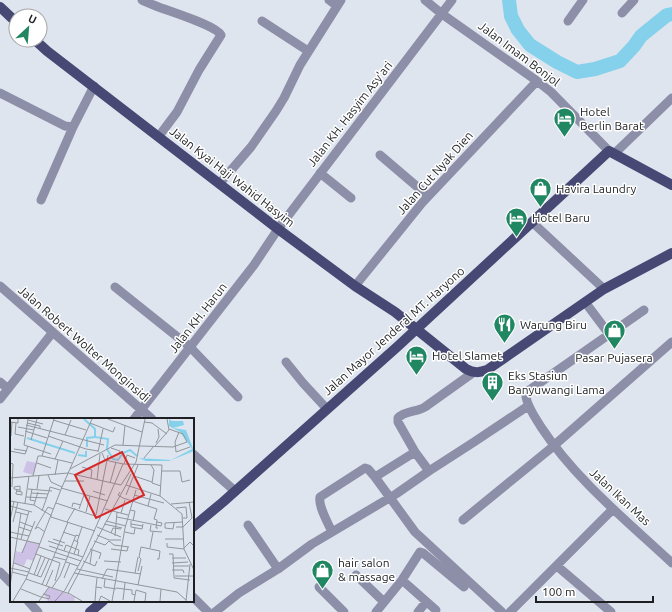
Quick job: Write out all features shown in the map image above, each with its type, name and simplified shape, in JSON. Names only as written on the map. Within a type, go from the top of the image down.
[{"type":"main road","points":[[0,7],[8,14]]},
{"type":"main road","name":"Jalan Kyai Haji Wahid Hasyim","points":[[44,48],[278,229],[355,286],[395,312],[466,369],[474,372]]},
{"type":"main road","name":"Jalan Imam Bonjol","points":[[611,153],[672,185]]},
{"type":"main road","name":"Jalan Mayor Jenderal MT. Haryono","points":[[194,526],[327,409],[532,222],[611,153]]},
{"type":"main road","points":[[474,372],[482,372],[493,366],[604,289],[672,253]]},
{"type":"main road","points":[[90,612],[102,602]]},
{"type":"street","points":[[142,0],[212,27],[221,35],[199,70],[176,112],[159,136]]},
{"type":"street","points":[[220,183],[251,147],[268,124],[284,98],[308,51],[339,3],[329,0]]},
{"type":"street","name":"Jalan Imam Bonjol","points":[[425,0],[442,14],[551,92],[611,153]]},
{"type":"street","name":"Jalan KH. Hasyim Asy'ari","points":[[278,229],[452,0]]},
{"type":"street","points":[[568,21],[583,0]]},
{"type":"street","points":[[622,13],[634,0]]},
{"type":"street","points":[[262,22],[308,51]]},
{"type":"street","name":"Jalan Cut Nyak Dien","points":[[355,286],[428,196],[537,81]]},
{"type":"street","points":[[41,200],[73,127],[94,86]]},
{"type":"street","points":[[0,92],[65,126],[73,127]]},
{"type":"street","points":[[611,153],[672,98]]},
{"type":"street","points":[[380,155],[428,196]]},
{"type":"street","points":[[320,173],[351,198]]},
{"type":"street","points":[[532,222],[604,289]]},
{"type":"street","name":"Jalan KH. Harun","points":[[135,418],[254,265],[278,229]]},
{"type":"street","name":"Jalan Robert Wolter Monginsidi","points":[[0,286],[151,418]]},
{"type":"street","points":[[115,287],[190,347],[238,397]]},
{"type":"street","points":[[585,302],[609,334]]},
{"type":"street","points":[[215,612],[239,593],[278,569],[332,532],[390,498],[528,406],[526,397],[528,391],[644,310]]},
{"type":"street","points":[[0,399],[53,332]]},
{"type":"street","points":[[464,520],[554,446],[672,343]]},
{"type":"street","points":[[286,362],[327,409]]},
{"type":"street","points":[[429,471],[415,452],[398,422],[399,417],[405,413],[422,409],[474,372]]},
{"type":"street","points":[[0,382],[8,389]]},
{"type":"street","name":"Jalan Ikan Mas","points":[[528,406],[554,446],[576,472],[613,509],[672,563]]},
{"type":"street","points":[[375,477],[415,452]]},
{"type":"street","points":[[194,455],[235,491]]},
{"type":"street","points":[[332,532],[320,506],[320,497],[366,468],[375,477],[410,526],[502,612]]},
{"type":"street","points":[[510,612],[613,509]]},
{"type":"street","points":[[248,525],[278,569]]},
{"type":"street","points":[[376,612],[402,580],[418,553],[421,552],[464,587]]},
{"type":"street","points":[[557,566],[610,612]]},
{"type":"street","points":[[0,572],[10,580]]},
{"type":"street","points":[[356,575],[384,602]]},
{"type":"street","points":[[402,580],[436,610]]},
{"type":"street","points":[[319,587],[344,612]]},
{"type":"street","points":[[194,599],[208,612]]},
{"type":"street","points":[[418,612],[426,602]]},
{"type":"waterway","points":[[509,0],[511,16],[518,30],[530,45],[557,62],[577,72],[595,69],[620,61],[641,36],[667,15],[672,14]]},
{"type":"place","name":"Hotel Berlin Barat","points":[[565,138]]},
{"type":"place","name":"Havira Laundry","points":[[541,208]]},
{"type":"place","name":"Hotel Baru","points":[[517,238]]},
{"type":"place","name":"Warung Biru","points":[[504,344]]},
{"type":"place","name":"Pasar Pujasera","points":[[614,350]]},
{"type":"place","name":"Hotel Slamet","points":[[417,376]]},
{"type":"place","name":"Eks Stasiun Banyuwangi Lama","points":[[492,402]]},
{"type":"place","name":"hair salon & massage","points":[[323,590]]}]
